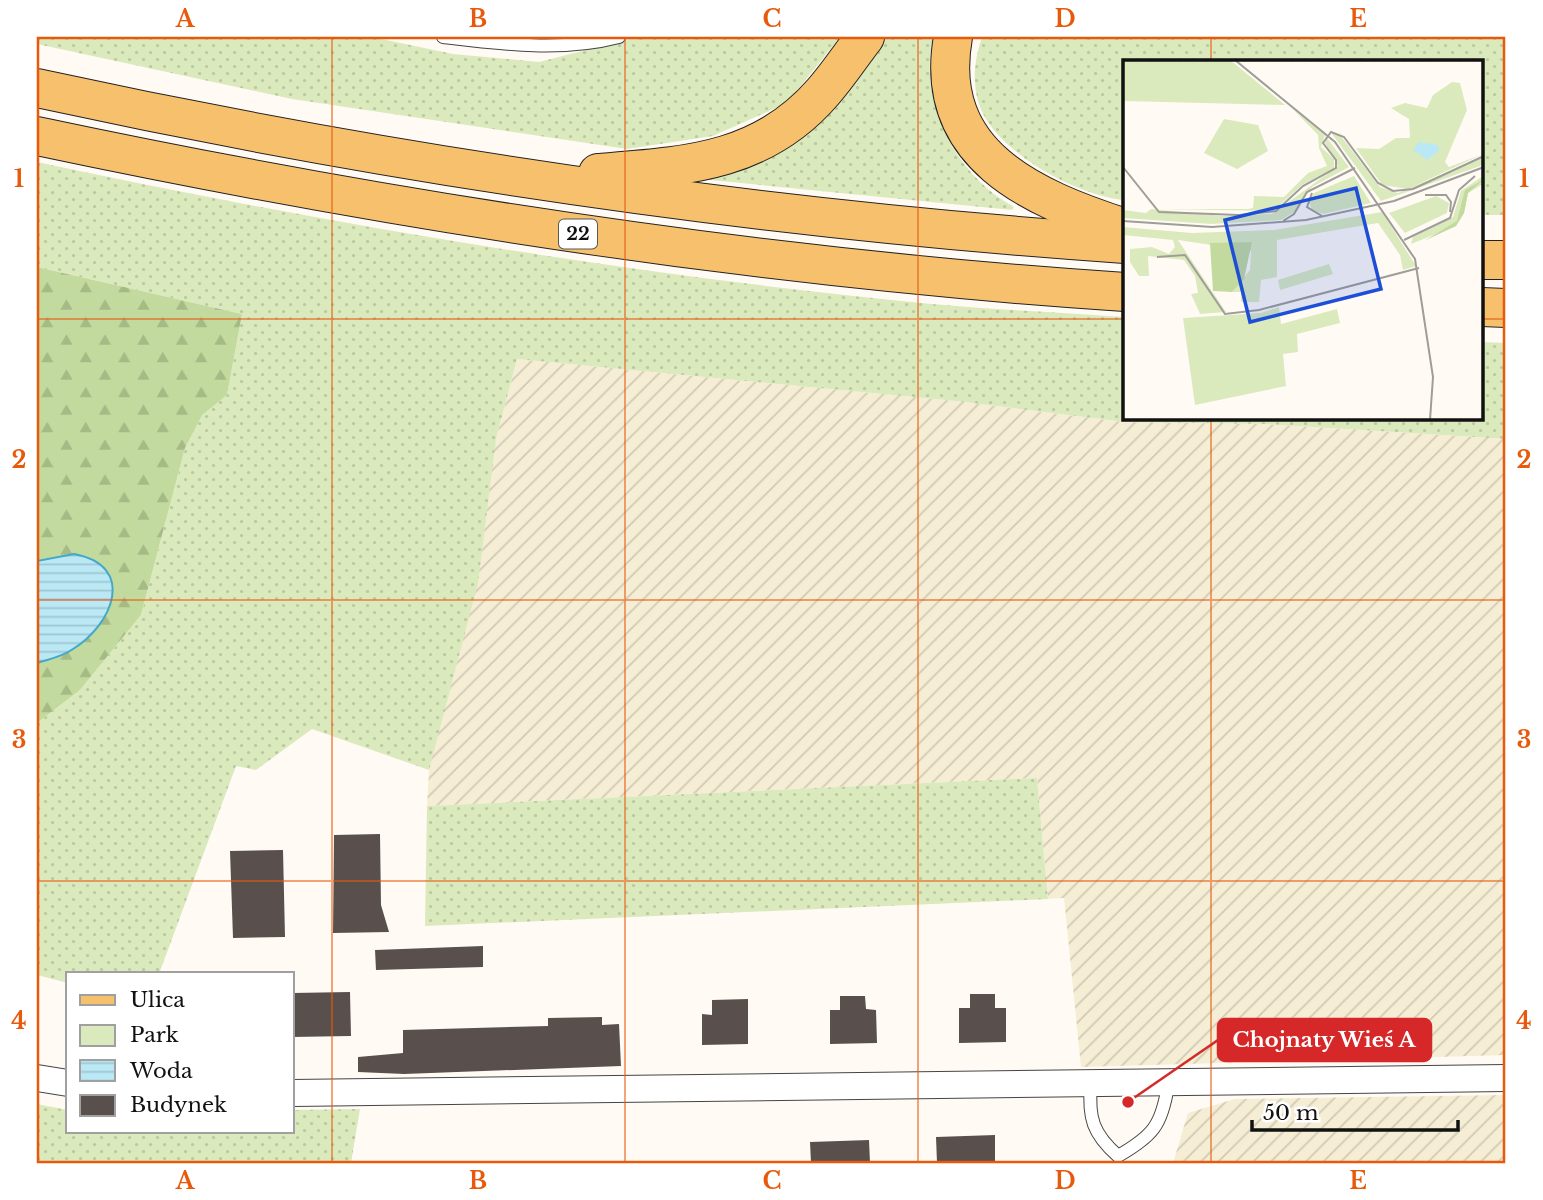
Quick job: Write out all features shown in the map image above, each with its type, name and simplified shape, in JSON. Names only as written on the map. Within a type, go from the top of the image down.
[{"type":"main road","points":[[525,179],[697,164],[744,150],[803,113],[824,92],[865,37]]},
{"type":"main road","points":[[953,37],[951,82],[954,99],[964,124],[982,153],[1014,182],[1036,195],[1122,232]]},
{"type":"main road","points":[[37,88],[253,132],[525,179],[793,214],[1122,232]]},
{"type":"main road","name":"22","points":[[37,136],[284,187],[579,234],[848,268],[1123,292]]},
{"type":"main road","points":[[1484,260],[1506,260]]},
{"type":"main road","points":[[1484,307],[1506,308]]},
{"type":"street","points":[[37,1078],[66,1083]]},
{"type":"street","points":[[294,1093],[1168,1085],[1506,1078]]},
{"type":"lane","points":[[443,37],[546,45],[598,42],[619,37]]},
{"type":"lane","points":[[1091,1085],[1090,1112],[1099,1140],[1118,1156],[1148,1139],[1165,1108],[1168,1085]]},
{"type":"shaded area","points":[[517,359],[956,401],[1124,422],[1268,424],[1506,439],[1506,1055],[1081,1067],[1064,898],[1048,899],[1037,778],[427,806],[429,770],[496,439]]},
{"type":"shaded area","points":[[1506,1095],[1506,1163],[1173,1163],[1188,1113],[1235,1099]]},
{"type":"green space","points":[[37,37],[372,37],[453,54],[539,62],[637,37],[840,37],[787,103],[713,136],[627,149],[292,99],[37,44]]},
{"type":"green space","points":[[881,37],[933,37],[931,87],[946,135],[975,176],[993,193],[1014,207],[1012,210],[700,179]]},
{"type":"green space","points":[[982,37],[1506,37],[1506,215],[1484,215],[1484,60],[1123,60],[1123,200],[1106,197],[1061,180],[1017,153],[999,136],[986,119],[978,101],[975,68]]},
{"type":"green space","points":[[37,162],[259,207],[594,263],[932,304],[1123,317],[1123,420],[1484,420],[1484,342],[1506,343],[1506,439],[1268,424],[1124,422],[956,401],[517,359],[496,439],[478,583],[429,770],[312,729],[256,770],[236,766],[160,972],[66,972],[66,982],[37,975],[37,723],[80,690],[141,615],[185,448],[201,415],[227,395],[242,314],[37,267]]},
{"type":"green space","points":[[37,267],[242,314],[227,395],[202,415],[185,448],[141,615],[80,690],[37,723]]},
{"type":"green space","points":[[1037,778],[1048,899],[425,926],[427,806]]},
{"type":"green space","points":[[37,1104],[66,1110],[66,1134],[294,1134],[294,1110],[360,1109],[351,1163],[37,1163]]},
{"type":"water","points":[[74,554],[94,561],[106,570],[112,583],[108,611],[99,625],[73,649],[37,663],[37,561]]},
{"type":"building","points":[[380,834],[381,905],[389,932],[333,933],[334,835]]},
{"type":"building","points":[[283,850],[285,937],[233,938],[230,851]]},
{"type":"building","points":[[483,946],[483,967],[376,970],[375,950]]},
{"type":"building","points":[[350,992],[351,1036],[294,1037],[294,993]]},
{"type":"building","points":[[970,994],[995,994],[995,1008],[1006,1008],[1006,1042],[959,1043],[959,1008],[970,1008]]},
{"type":"building","points":[[840,996],[865,996],[866,1009],[876,1010],[877,1043],[830,1044],[830,1010],[840,1010]]},
{"type":"building","points":[[748,999],[748,1044],[702,1045],[702,1014],[712,1015],[712,1000]]},
{"type":"building","points":[[602,1017],[602,1025],[619,1024],[621,1066],[404,1074],[358,1072],[358,1057],[403,1053],[403,1030],[548,1026],[548,1018]]},
{"type":"building","points":[[995,1135],[995,1163],[937,1163],[936,1137]]},
{"type":"building","points":[[869,1140],[870,1163],[811,1163],[810,1142]]},
{"type":"place","name":"Chojnaty Wieś A","points":[[1128,1102]]}]
